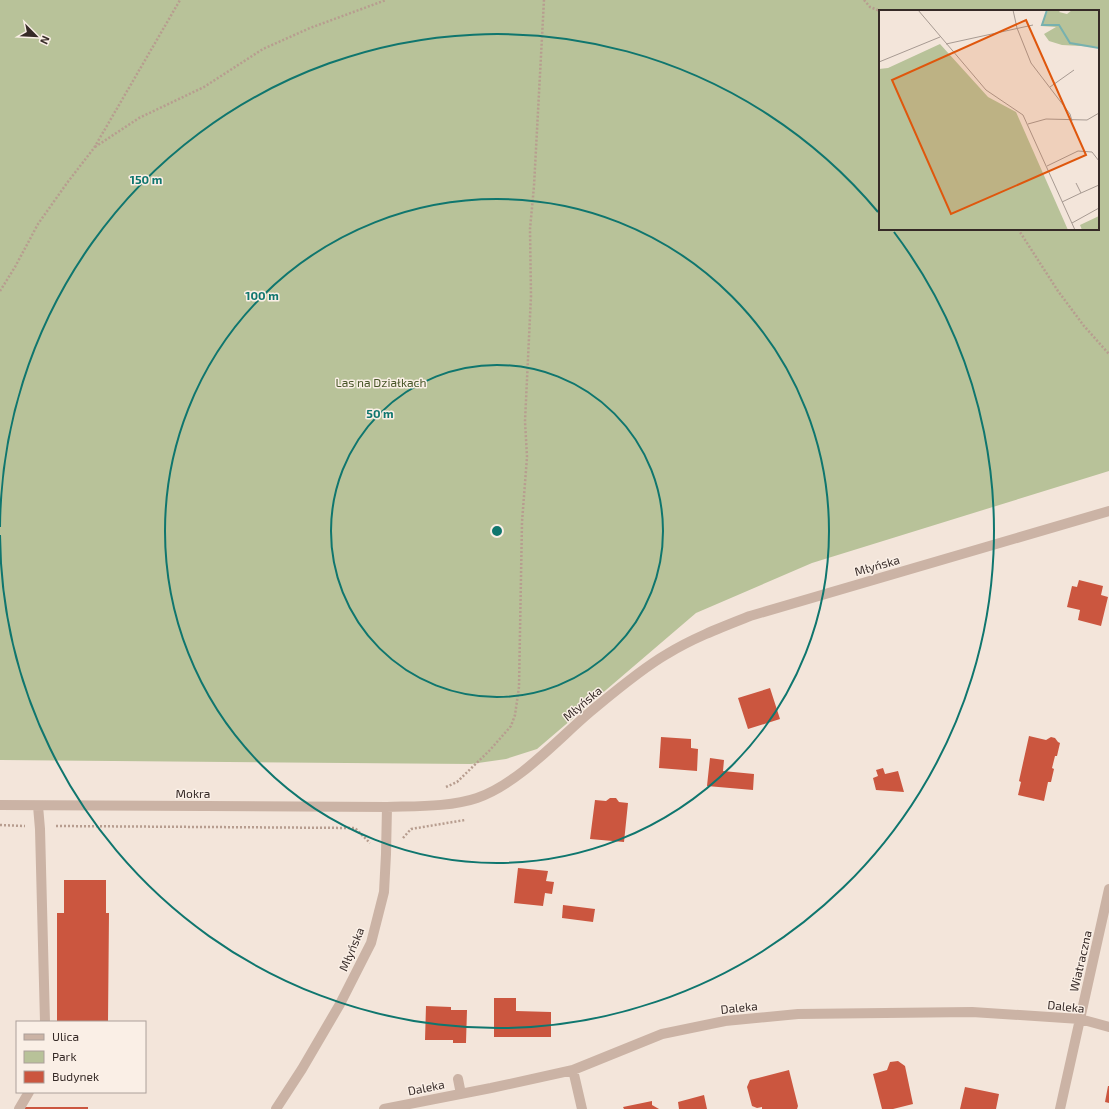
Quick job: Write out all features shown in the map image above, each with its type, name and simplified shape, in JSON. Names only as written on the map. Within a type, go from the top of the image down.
[{"type":"street","name":"Młyńska","points":[[276,1109],[302,1069],[340,1004],[371,943],[384,892],[387,807],[453,803],[471,800],[489,793],[536,760],[590,712],[643,670],[668,653],[723,626],[750,616],[1109,511]]},
{"type":"street","name":"Mokra","points":[[0,805],[387,807]]},
{"type":"street","points":[[38,806],[45,1021]]},
{"type":"street","name":"Wiatraczna","points":[[1060,1109],[1109,889]]},
{"type":"street","name":"Daleka","points":[[384,1109],[573,1070],[662,1034],[725,1020],[798,1014],[972,1012],[1080,1019],[1109,1027]]},
{"type":"street","points":[[573,1070],[582,1109]]},
{"type":"street","points":[[458,1079],[461,1094]]},
{"type":"street","points":[[19,1109],[28,1093]]},
{"type":"path","points":[[0,291],[15,267],[38,224],[94,148],[180,0]]},
{"type":"path","points":[[94,148],[139,118],[204,87],[263,49],[310,28],[386,0]]},
{"type":"path","points":[[445,787],[456,782],[490,750],[511,726],[515,715],[519,687],[522,522],[527,456],[525,421],[531,296],[530,229],[534,186],[544,0]]},
{"type":"path","points":[[864,0],[870,7],[879,11]]},
{"type":"path","points":[[1019,230],[1058,291],[1084,326],[1109,354]]},
{"type":"path","points":[[402,839],[411,829],[466,819]]},
{"type":"path","points":[[0,826],[355,828],[370,843]]},
{"type":"green space","name":"Las na Działkach","points":[[0,0],[1109,0],[1109,471],[812,563],[696,613],[537,749],[506,759],[471,764],[0,760]]},
{"type":"building","points":[[1079,580],[1103,586],[1101,595],[1108,597],[1101,626],[1078,620],[1080,610],[1067,607],[1072,586],[1077,587]]},
{"type":"building","points":[[770,688],[780,719],[748,729],[738,698]]},
{"type":"building","points":[[1029,736],[1046,740],[1051,737],[1055,738],[1060,743],[1052,768],[1054,769],[1051,782],[1048,782],[1044,801],[1018,795],[1021,782],[1019,781]]},
{"type":"building","points":[[661,737],[691,739],[691,748],[698,749],[697,771],[659,768]]},
{"type":"building","points":[[710,758],[724,760],[723,771],[754,774],[753,790],[707,786]]},
{"type":"building","points":[[883,768],[885,774],[898,771],[904,792],[876,790],[873,778],[878,776],[876,770]]},
{"type":"building","points":[[610,798],[616,798],[619,802],[628,803],[624,842],[590,839],[595,800],[606,801]]},
{"type":"building","points":[[518,868],[548,871],[546,881],[554,882],[552,894],[545,893],[543,906],[514,903]]},
{"type":"building","points":[[64,880],[106,880],[106,913],[109,913],[108,1021],[57,1021],[57,913],[64,913]]},
{"type":"building","points":[[563,905],[595,909],[593,922],[562,918]]},
{"type":"building","points":[[494,998],[516,998],[516,1011],[551,1012],[551,1037],[494,1037]]},
{"type":"building","points":[[426,1006],[451,1007],[451,1010],[467,1010],[466,1043],[453,1043],[453,1040],[425,1040]]},
{"type":"building","points":[[898,1061],[905,1066],[913,1104],[893,1109],[882,1109],[873,1074],[887,1070],[890,1062]]},
{"type":"building","points":[[789,1070],[798,1106],[797,1109],[762,1109],[762,1107],[757,1108],[752,1106],[747,1087],[750,1080]]},
{"type":"building","points":[[1109,1086],[1109,1103],[1105,1102]]},
{"type":"building","points":[[965,1087],[999,1094],[996,1109],[960,1109]]},
{"type":"building","points":[[704,1095],[707,1109],[679,1109],[678,1102]]},
{"type":"building","points":[[652,1101],[652,1105],[659,1109],[624,1109],[623,1107]]},
{"type":"building","points":[[25,1107],[88,1107],[88,1109],[25,1109]]}]
